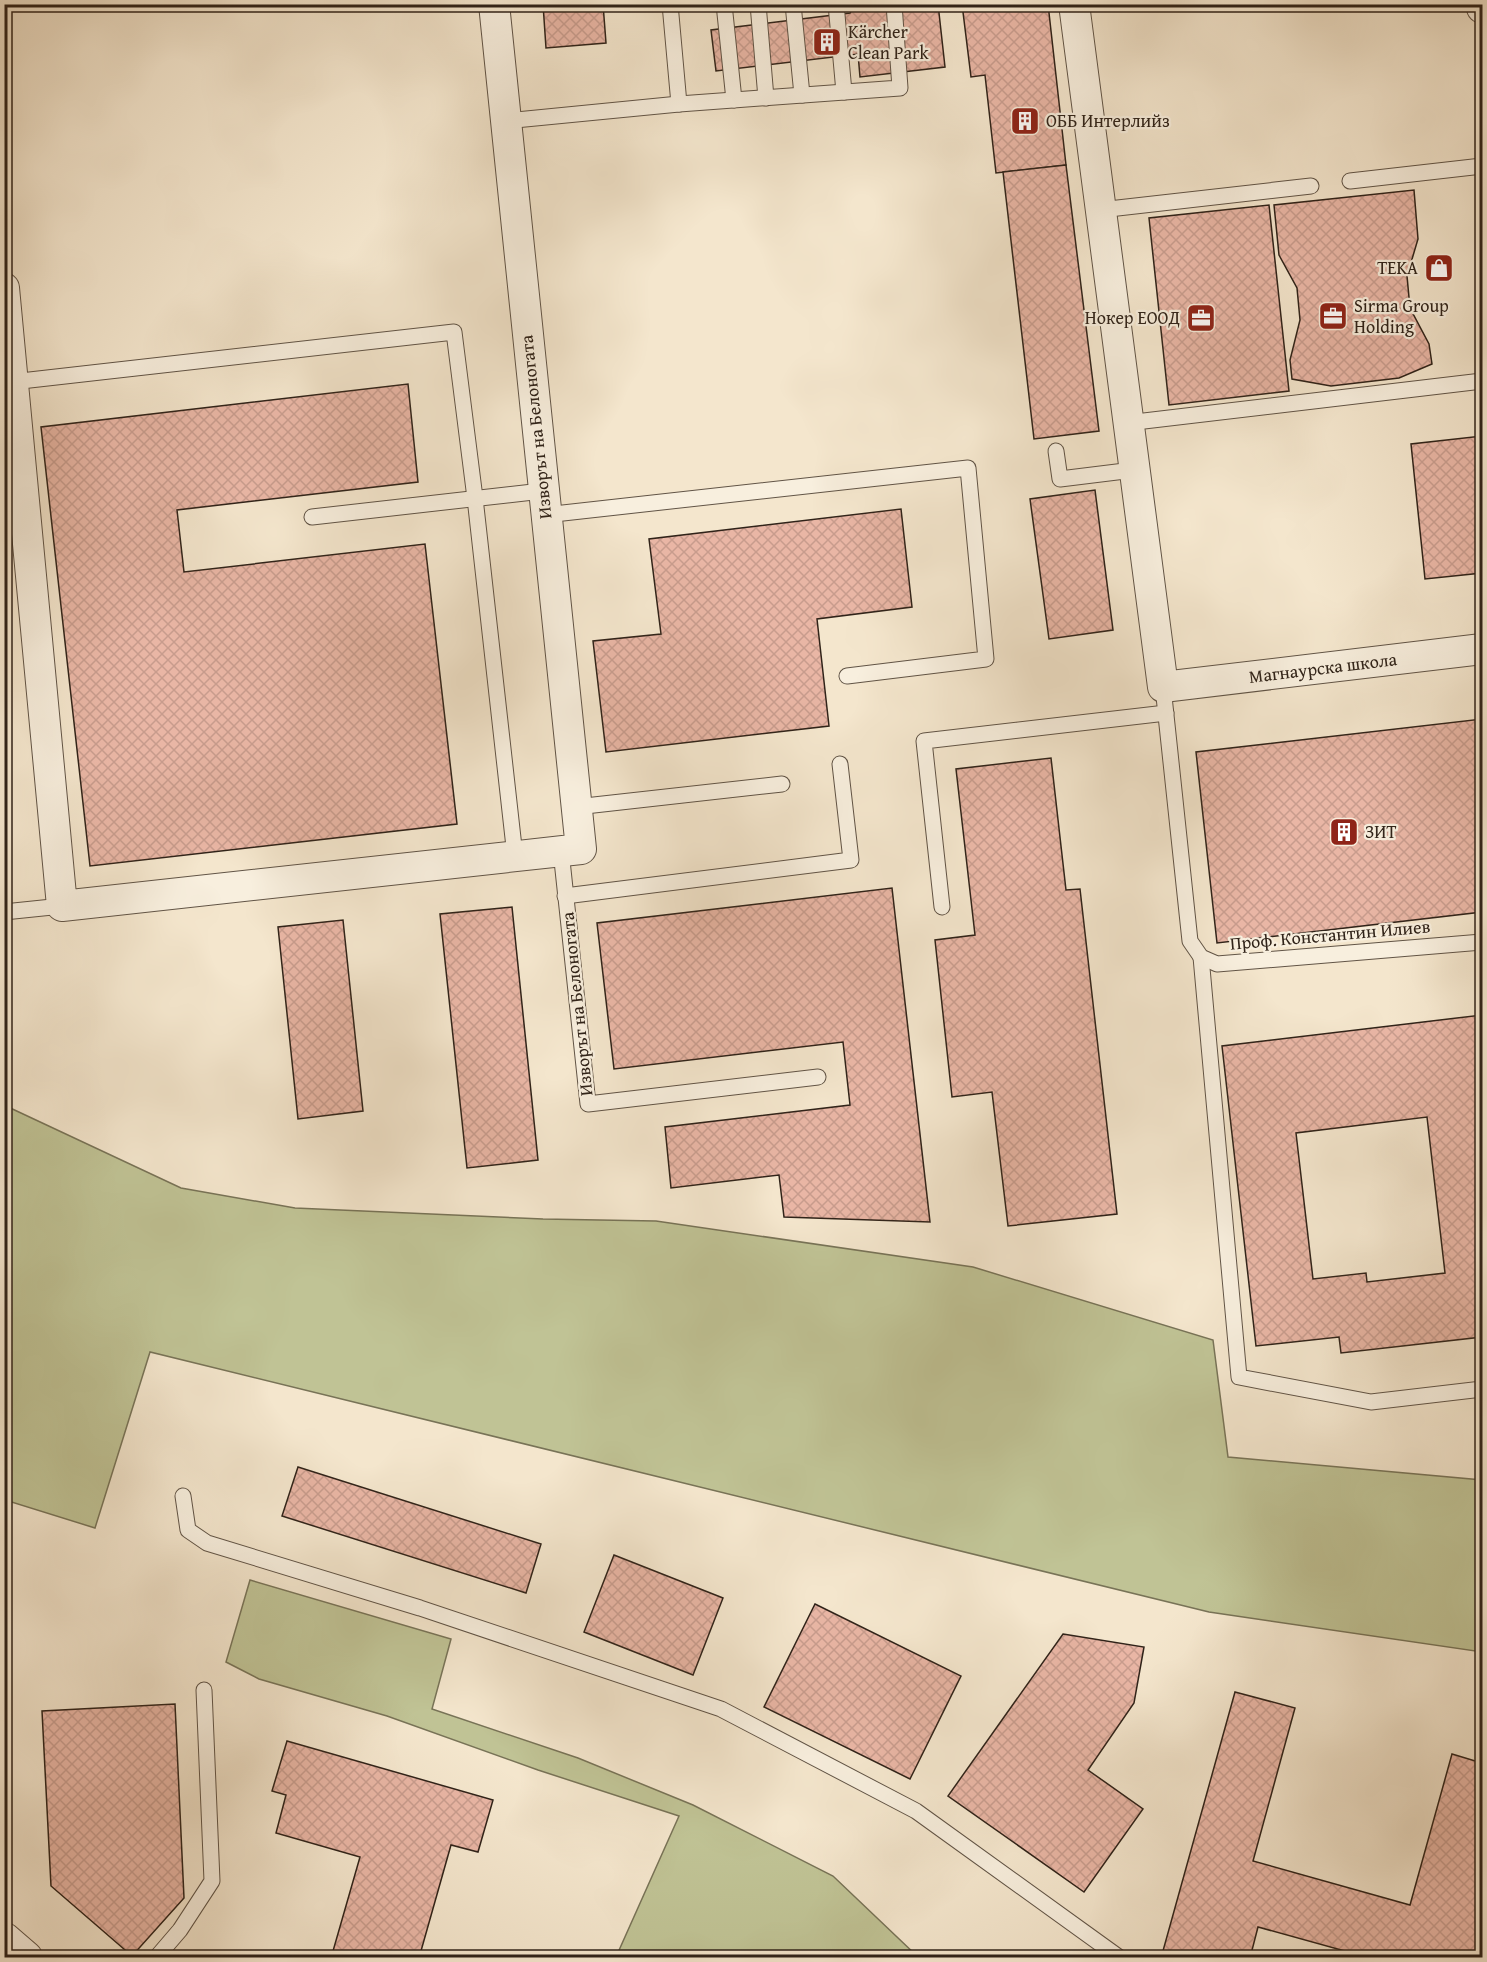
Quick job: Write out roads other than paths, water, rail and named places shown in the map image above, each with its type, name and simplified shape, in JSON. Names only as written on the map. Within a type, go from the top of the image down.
[{"type":"street","name":"Изворът на Белоногата","points":[[494,4],[576,807],[571,850]]},
{"type":"street","points":[[1074,4],[1164,700]]},
{"type":"street","points":[[4,288],[62,906],[571,850]]},
{"type":"street","name":"Магнаурска школа","points":[[1164,700],[1482,649]]},
{"type":"street","points":[[4,1939],[26,1958]]},
{"type":"lane","points":[[670,4],[679,105]]},
{"type":"lane","points":[[724,4],[734,100]]},
{"type":"lane","points":[[758,4],[766,98]]},
{"type":"lane","points":[[793,4],[802,95]]},
{"type":"lane","points":[[836,4],[844,92]]},
{"type":"lane","points":[[506,121],[734,100],[900,88],[894,4]]},
{"type":"lane","points":[[1350,181],[1482,166]]},
{"type":"lane","points":[[1100,210],[1311,186]]},
{"type":"lane","points":[[12,382],[454,332],[515,856]]},
{"type":"lane","points":[[1127,423],[1482,381]]},
{"type":"lane","points":[[1056,452],[1060,479],[1133,470]]},
{"type":"lane","points":[[312,517],[475,498],[544,503],[968,468],[986,659],[847,676]]},
{"type":"lane","points":[[942,907],[924,741],[1164,700],[1190,941],[1201,957],[1239,1377],[1371,1402],[1482,1389]]},
{"type":"lane","points":[[565,896],[851,860],[840,764]]},
{"type":"lane","points":[[576,807],[782,784]]},
{"type":"lane","name":"Изворът на Белоногата","points":[[571,850],[565,896],[588,1104],[818,1077]]},
{"type":"lane","points":[[4,912],[62,906]]},
{"type":"lane","name":"Проф. Константин Илиев","points":[[1201,957],[1217,964],[1482,942]]},
{"type":"lane","points":[[183,1496],[188,1530],[207,1543],[420,1608],[721,1709],[916,1811],[1120,1958]]},
{"type":"lane","points":[[156,1958],[180,1930],[212,1881],[204,1690]]},
{"type":"place","name":"Kärcher Clean Park","points":[[827,42]]},
{"type":"place","name":"ОББ Интерлийз","points":[[1025,121]]},
{"type":"place","name":"TEKA","points":[[1439,268]]},
{"type":"place","name":"Sirma Group Holding","points":[[1333,316]]},
{"type":"place","name":"Нокер ЕООД","points":[[1201,318]]},
{"type":"place","name":"ЗИТ","points":[[1344,832]]}]
